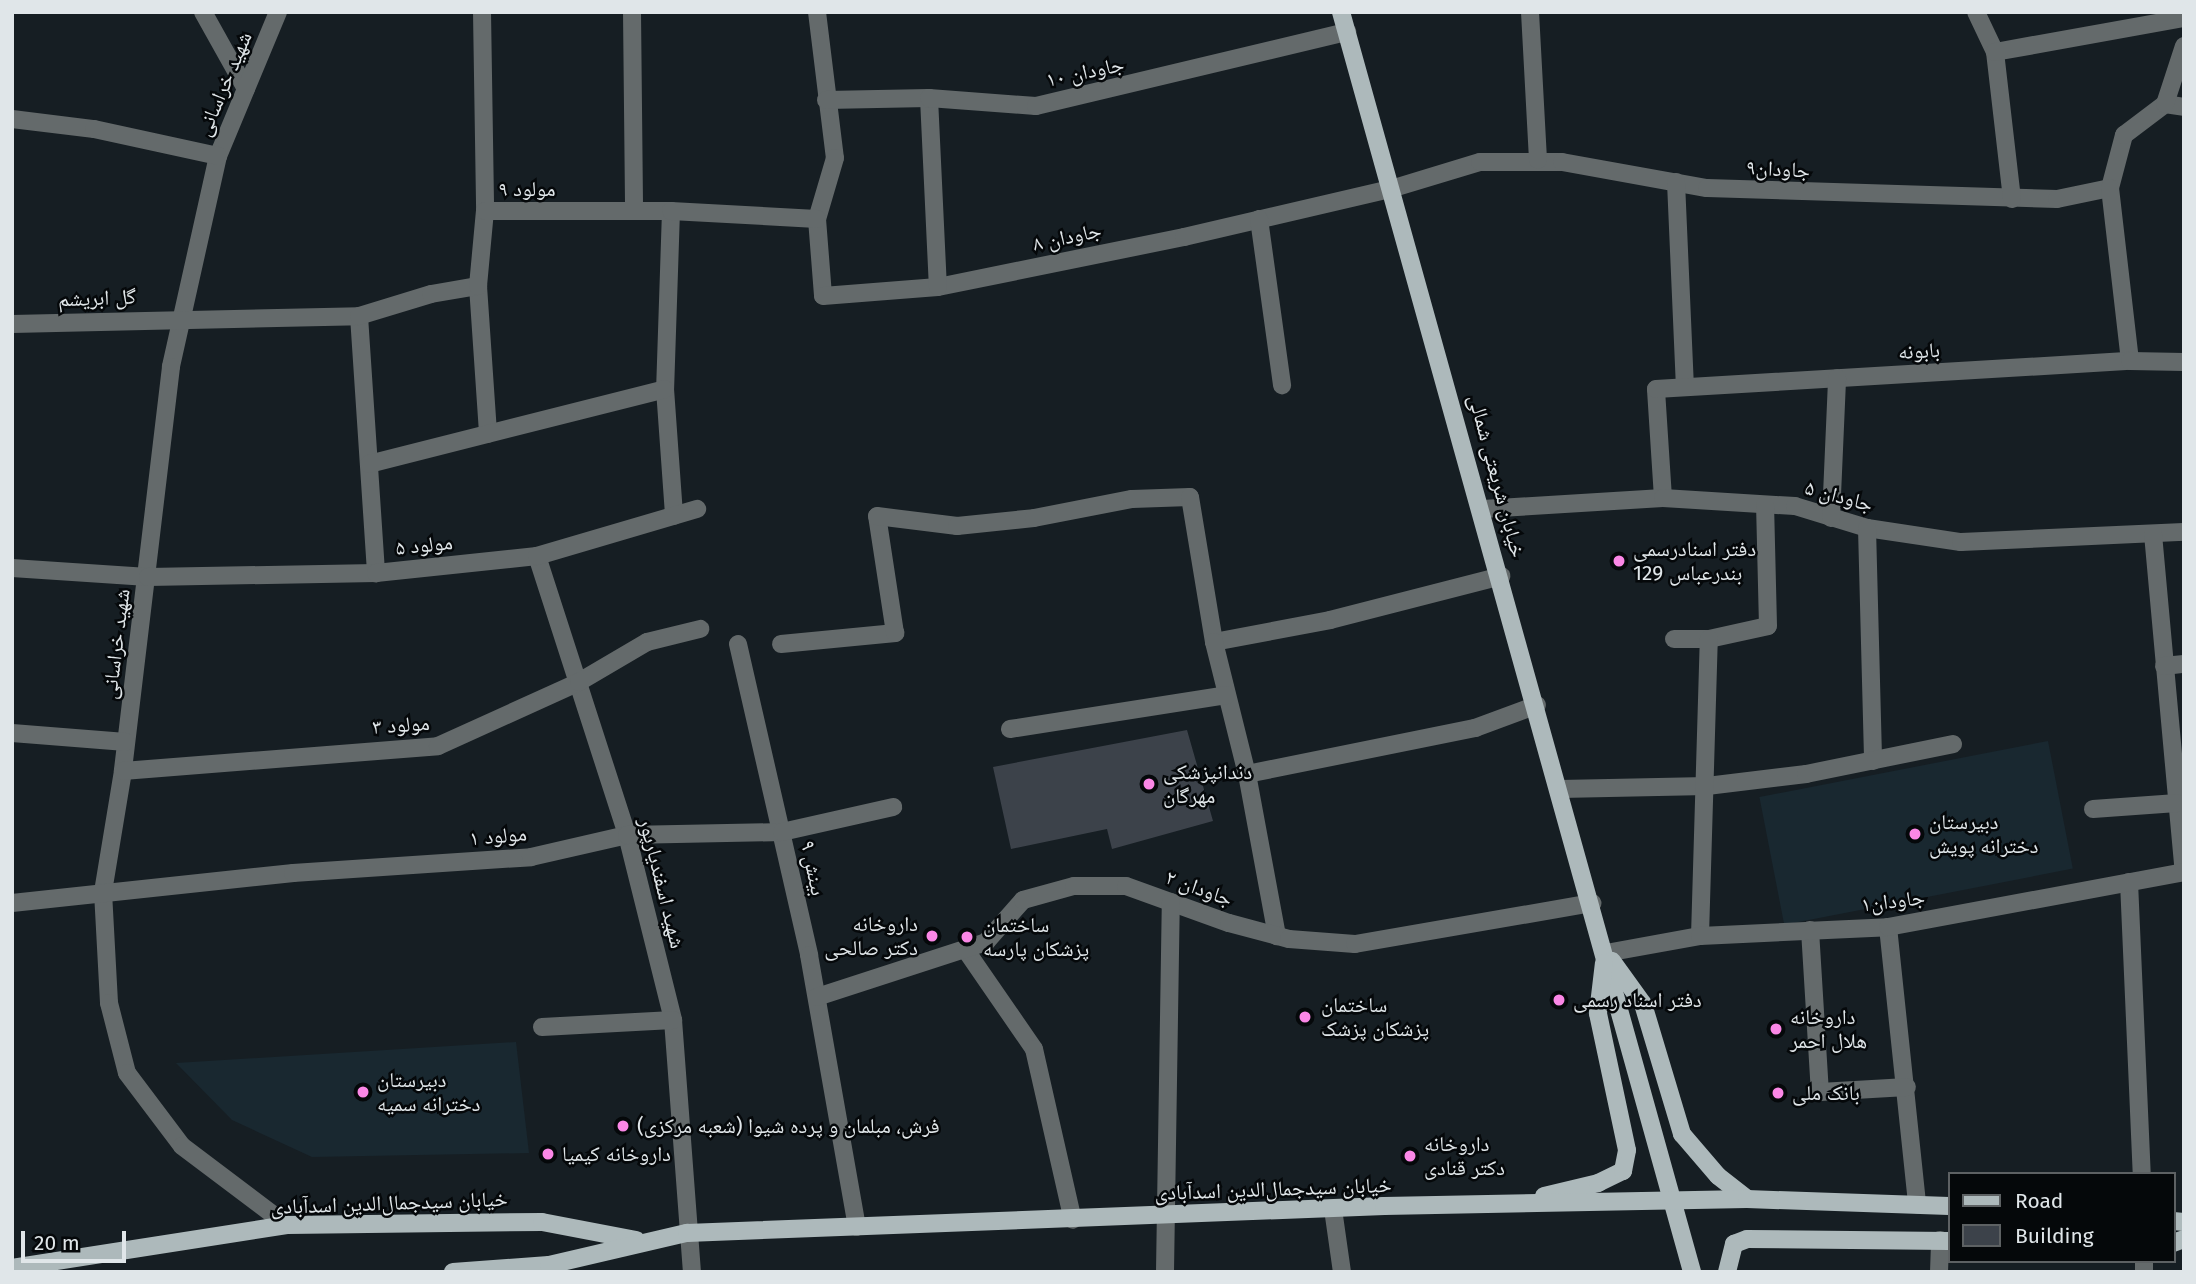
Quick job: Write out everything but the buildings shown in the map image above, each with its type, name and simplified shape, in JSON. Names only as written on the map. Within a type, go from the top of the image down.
[{"type":"main road","name":"خیابان شریعتی شمالی","points":[[1341,12],[1394,188],[1606,953],[1670,1201],[1692,1272]]},
{"type":"main road","points":[[1606,953],[1643,1004],[1682,1134],[1718,1176],[1747,1199]]},
{"type":"main road","points":[[1517,1203],[1598,1183],[1623,1171],[1627,1150],[1598,1013],[1606,953]]},
{"type":"main road","name":"خیابان سیدجمال‌الدین اسدآبادی","points":[[453,1272],[549,1268],[642,1241],[687,1233],[1517,1203],[1747,1199],[1948,1206]]},
{"type":"main road","name":"خیابان سیدجمال‌الدین اسدآبادی","points":[[12,1268],[287,1225],[542,1222],[642,1241]]},
{"type":"main road","points":[[1727,1272],[1726,1261],[1734,1244],[1747,1239],[1945,1240]]},
{"type":"street","points":[[203,12],[246,89]]},
{"type":"street","name":"شهید خراسانی","points":[[278,12],[218,156],[171,367],[127,742],[103,892],[109,1003],[128,1073],[182,1146],[287,1225]]},
{"type":"street","points":[[482,12],[485,211]]},
{"type":"street","points":[[632,12],[634,211]]},
{"type":"street","points":[[817,12],[835,158],[817,219]]},
{"type":"street","points":[[1530,12],[1538,160]]},
{"type":"street","points":[[1976,12],[1995,52],[2011,199]]},
{"type":"street","points":[[1995,52],[2184,18]]},
{"type":"street","name":"جاودان ۱۰","points":[[826,100],[929,97],[1037,106],[1347,32]]},
{"type":"street","points":[[2130,361],[2110,188],[2124,135],[2165,104],[2184,46]]},
{"type":"street","points":[[929,97],[938,287]]},
{"type":"street","points":[[2165,104],[2184,107]]},
{"type":"street","points":[[12,120],[94,129],[218,156]]},
{"type":"street","name":"جاودان۹","points":[[1394,188],[1480,162],[1538,160],[1721,189],[2057,199],[2110,188]]},
{"type":"street","points":[[1676,182],[1685,387]]},
{"type":"street","name":"جاودان ۸","points":[[817,219],[823,296],[938,287],[1394,188]]},
{"type":"street","name":"مولود ۹","points":[[488,434],[478,286],[485,211],[671,211],[817,219]]},
{"type":"street","points":[[671,211],[665,389],[674,516]]},
{"type":"street","points":[[1259,219],[1282,384]]},
{"type":"street","points":[[184,318],[359,316],[431,295],[478,286]]},
{"type":"street","points":[[359,316],[376,573]]},
{"type":"street","name":"گل ابریشم","points":[[12,324],[184,318]]},
{"type":"street","name":"بابونه","points":[[1663,498],[1656,389],[2130,361],[2184,362]]},
{"type":"street","points":[[1831,518],[1837,378]]},
{"type":"street","points":[[369,464],[665,389]]},
{"type":"street","points":[[781,644],[895,634],[877,516],[957,526],[1034,518],[1132,499],[1190,497],[1214,642],[1247,774],[1277,936]]},
{"type":"street","name":"جاودان ۵","points":[[1483,509],[1663,498],[1795,506],[1867,528],[1961,542],[2184,532]]},
{"type":"street","points":[[1674,639],[1709,639],[1768,626],[1765,505]]},
{"type":"street","name":"مولود ۵","points":[[12,568],[148,577],[376,573],[537,556],[697,509]]},
{"type":"street","points":[[1867,528],[1873,761]]},
{"type":"street","points":[[2152,534],[2184,872]]},
{"type":"street","name":"شهید اسفندیارپور","points":[[537,556],[627,835],[673,1020],[692,1272]]},
{"type":"street","points":[[1214,642],[1330,620],[1501,576]]},
{"type":"street","name":"مولود ۳","points":[[123,771],[438,746],[579,682],[646,642],[700,629]]},
{"type":"street","points":[[1700,936],[1707,786],[1709,639]]},
{"type":"street","name":"بینش ۹","points":[[738,645],[817,997],[857,1227]]},
{"type":"street","points":[[2164,666],[2184,664]]},
{"type":"street","points":[[1010,729],[1226,695]]},
{"type":"street","points":[[1247,774],[1475,728],[1537,705]]},
{"type":"street","points":[[12,733],[127,742]]},
{"type":"street","points":[[1560,789],[1707,786],[1807,774],[1953,744]]},
{"type":"street","points":[[2093,809],[2177,803]]},
{"type":"street","name":"مولود ۱","points":[[12,902],[293,873],[531,857],[627,835],[782,832],[893,807]]},
{"type":"street","name":"جاودان۱","points":[[1606,953],[1700,936],[1888,928],[2184,872]]},
{"type":"street","points":[[2129,882],[2142,1172]]},
{"type":"street","name":"جاودان ۲","points":[[817,997],[986,942],[1023,900],[1074,886],[1126,886],[1277,936],[1355,944],[1592,903]]},
{"type":"street","points":[[1165,1272],[1171,902]]},
{"type":"street","points":[[1888,928],[1907,1087],[1917,1204]]},
{"type":"street","points":[[1810,930],[1820,1092],[1907,1087]]},
{"type":"street","points":[[965,949],[1034,1049],[1073,1220]]},
{"type":"street","points":[[542,1027],[673,1020]]},
{"type":"street","points":[[1333,1209],[1342,1272]]},
{"type":"street","points":[[1939,1272],[1945,1240]]},
{"type":"shaded area","name":"دبیرستان دخترانه پویش","points":[[2048,741],[2073,869],[1784,925],[1759,797]]},
{"type":"shaded area","name":"دبیرستان دخترانه سمیه","points":[[516,1042],[529,1153],[312,1157],[232,1120],[176,1063]]},
{"type":"place","name":"دفتر اسنادرسمی 129 بندرعباس","points":[[1619,561]]},
{"type":"place","name":"دندانپزشکی مهرگان","points":[[1149,784]]},
{"type":"place","name":"دبیرستان دخترانه پویش","points":[[1915,834]]},
{"type":"place","name":"داروخانه دکتر صالحی","points":[[932,936]]},
{"type":"place","name":"ساختمان پزشکان پارسه","points":[[967,937]]},
{"type":"place","name":"دفتر اسناد رسمی","points":[[1559,1000]]},
{"type":"place","name":"ساختمان پزشکان پزشک","points":[[1305,1017]]},
{"type":"place","name":"داروخانه هلال احمر","points":[[1776,1029]]},
{"type":"place","name":"دبیرستان دخترانه سمیه","points":[[363,1092]]},
{"type":"place","name":"بانک ملی","points":[[1778,1093]]},
{"type":"place","name":"فرش، مبلمان و پرده شیوا (شعبه مرکزی)","points":[[623,1126]]},
{"type":"place","name":"داروخانه کیمیا","points":[[548,1154]]},
{"type":"place","name":"داروخانه دکتر قنادی","points":[[1410,1156]]}]
